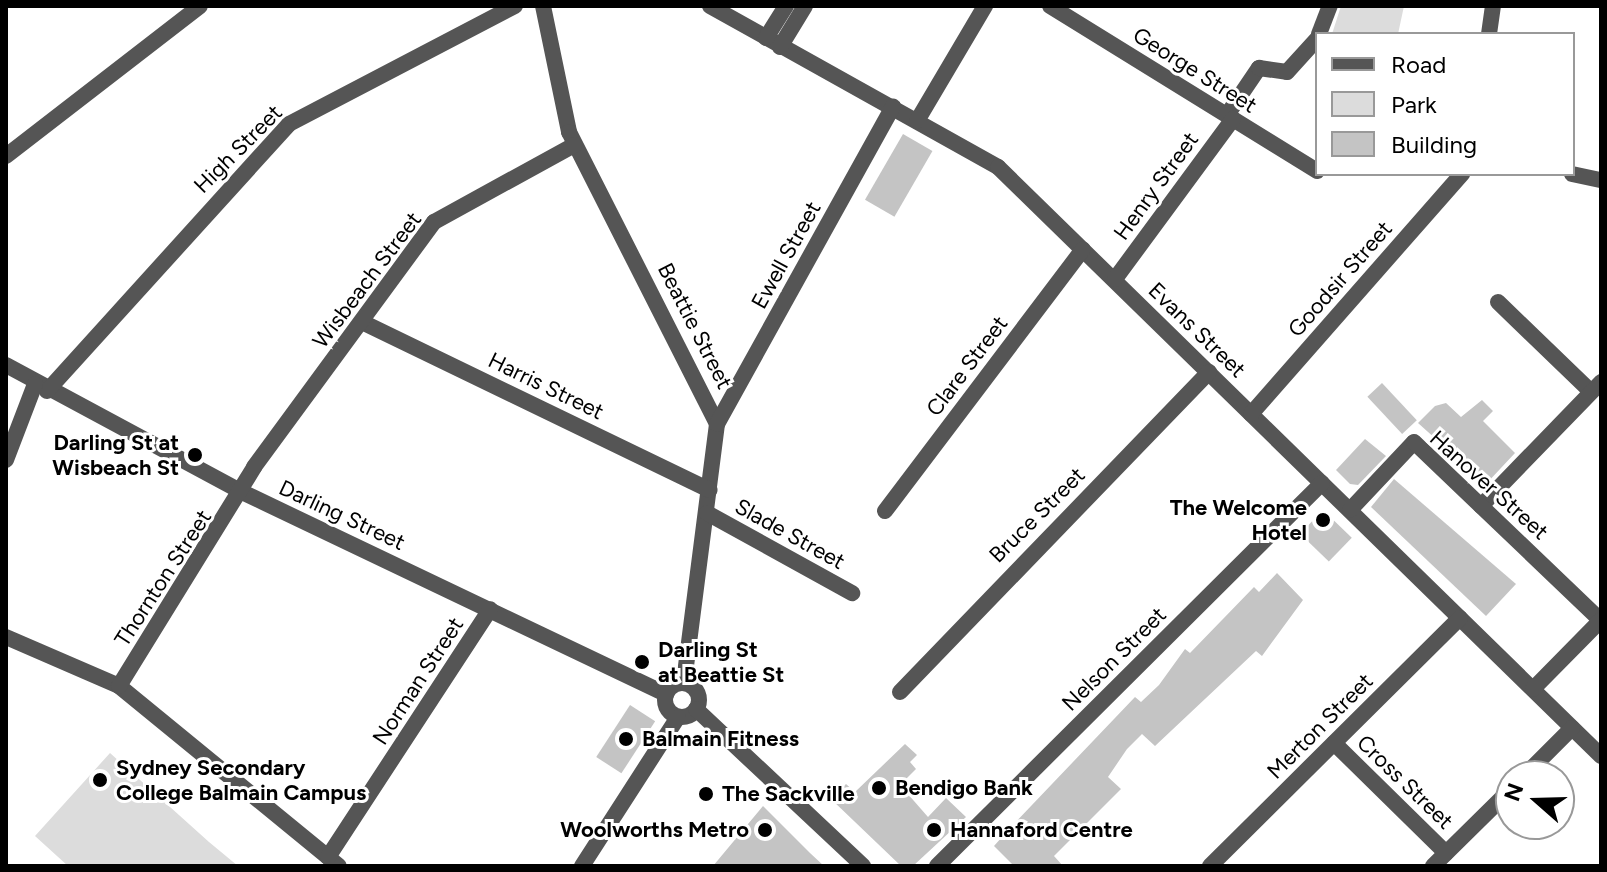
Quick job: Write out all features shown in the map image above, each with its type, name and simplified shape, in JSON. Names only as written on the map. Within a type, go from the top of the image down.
[{"type":"street","points":[[6,156],[200,6]]},
{"type":"street","name":"High Street","points":[[41,388],[289,124],[515,6]]},
{"type":"street","name":"Beattie Street","points":[[543,6],[574,145],[717,424],[684,683]]},
{"type":"street","name":"Evans Street","points":[[710,6],[998,167],[1601,756]]},
{"type":"street","points":[[773,42],[786,6]]},
{"type":"street","points":[[773,42],[805,6]]},
{"type":"street","points":[[917,121],[985,6]]},
{"type":"street","name":"George Street","points":[[1050,6],[1315,170]]},
{"type":"street","points":[[1320,32],[1330,6]]},
{"type":"street","points":[[1489,32],[1493,6]]},
{"type":"street","name":"Henry Street","points":[[1115,279],[1230,117],[1259,68],[1287,72],[1315,39]]},
{"type":"street","name":"Ewell Street","points":[[717,424],[893,107]]},
{"type":"street","name":"Wisbeach Street","points":[[242,492],[434,222],[574,145]]},
{"type":"street","points":[[1575,175],[1601,180]]},
{"type":"street","name":"Goodsir Street","points":[[1251,414],[1460,176]]},
{"type":"street","name":"Clare Street","points":[[885,511],[1083,249]]},
{"type":"street","points":[[1481,506],[1595,386],[1498,302]]},
{"type":"street","name":"Harris Street","points":[[362,322],[710,490]]},
{"type":"street","name":"Darling Street","points":[[6,365],[41,388],[242,492],[666,694]]},
{"type":"street","name":"Bruce Street","points":[[900,692],[1209,372]]},
{"type":"street","points":[[6,460],[41,388]]},
{"type":"street","name":"Hanover Street","points":[[1350,510],[1414,442],[1601,620]]},
{"type":"street","name":"Nelson Street","points":[[937,866],[1322,483]]},
{"type":"street","name":"Thornton Street","points":[[119,686],[242,492]]},
{"type":"street","name":"Slade Street","points":[[707,513],[852,593]]},
{"type":"street","name":"Norman Street","points":[[333,861],[490,609]]},
{"type":"street","name":"Merton Street","points":[[1210,866],[1460,618]]},
{"type":"street","points":[[1533,689],[1601,620]]},
{"type":"street","points":[[6,637],[119,686],[333,861]]},
{"type":"street","points":[[678,717],[667,708],[666,694],[684,683],[697,693],[696,709]]},
{"type":"street","points":[[582,866],[678,717],[696,709]]},
{"type":"street","points":[[696,709],[863,866]]},
{"type":"street","points":[[1540,760],[1572,728]]},
{"type":"street","name":"Cross Street","points":[[1334,743],[1446,853]]},
{"type":"street","points":[[1433,866],[1495,805]]},
{"type":"green space","points":[[1341,6],[1404,6],[1398,32],[1333,32]]},
{"type":"green space","points":[[110,753],[238,866],[68,866],[35,836]]},
{"type":"building","points":[[903,134],[932,151],[894,217],[865,200]]},
{"type":"building","points":[[1382,383],[1417,420],[1402,434],[1367,397]]},
{"type":"building","points":[[1482,400],[1493,411],[1483,421],[1515,453],[1486,484],[1418,423],[1435,406],[1446,403],[1461,417]]},
{"type":"building","points":[[1365,439],[1386,456],[1358,485],[1350,484],[1336,470]]},
{"type":"building","points":[[1394,479],[1516,584],[1486,616],[1371,507]]},
{"type":"building","points":[[1323,510],[1352,538],[1329,562],[1300,534]]},
{"type":"building","points":[[1277,573],[1303,600],[1262,656],[1256,651],[1155,746],[1142,734],[1127,749],[1108,777],[1121,789],[1054,856],[1063,866],[1014,866],[994,846],[1010,828],[1135,697],[1141,702],[1159,685],[1185,649],[1190,653],[1254,587],[1259,592]]},
{"type":"building","name":"Balmain Fitness","points":[[630,705],[655,721],[621,773],[596,757]]},
{"type":"building","points":[[905,744],[917,755],[910,762],[916,769],[900,785],[928,817],[946,798],[966,817],[913,866],[901,866],[831,799],[846,784],[855,792]]},
{"type":"building","name":"Woolworths Metro","points":[[763,806],[810,853],[824,866],[713,866]]},
{"type":"place","name":"Darling St at Wisbeach St","points":[[195,455]]},
{"type":"place","name":"The Welcome Hotel","points":[[1323,520]]},
{"type":"place","name":"Darling St at Beattie St","points":[[642,662]]},
{"type":"place","name":"Balmain Fitness","points":[[626,739]]},
{"type":"place","name":"Sydney Secondary College Balmain Campus","points":[[100,780]]},
{"type":"place","name":"Bendigo Bank","points":[[879,788]]},
{"type":"place","name":"The Sackville","points":[[706,794]]},
{"type":"place","name":"Woolworths Metro","points":[[765,830]]},
{"type":"place","name":"Hannaford Centre","points":[[934,830]]}]
